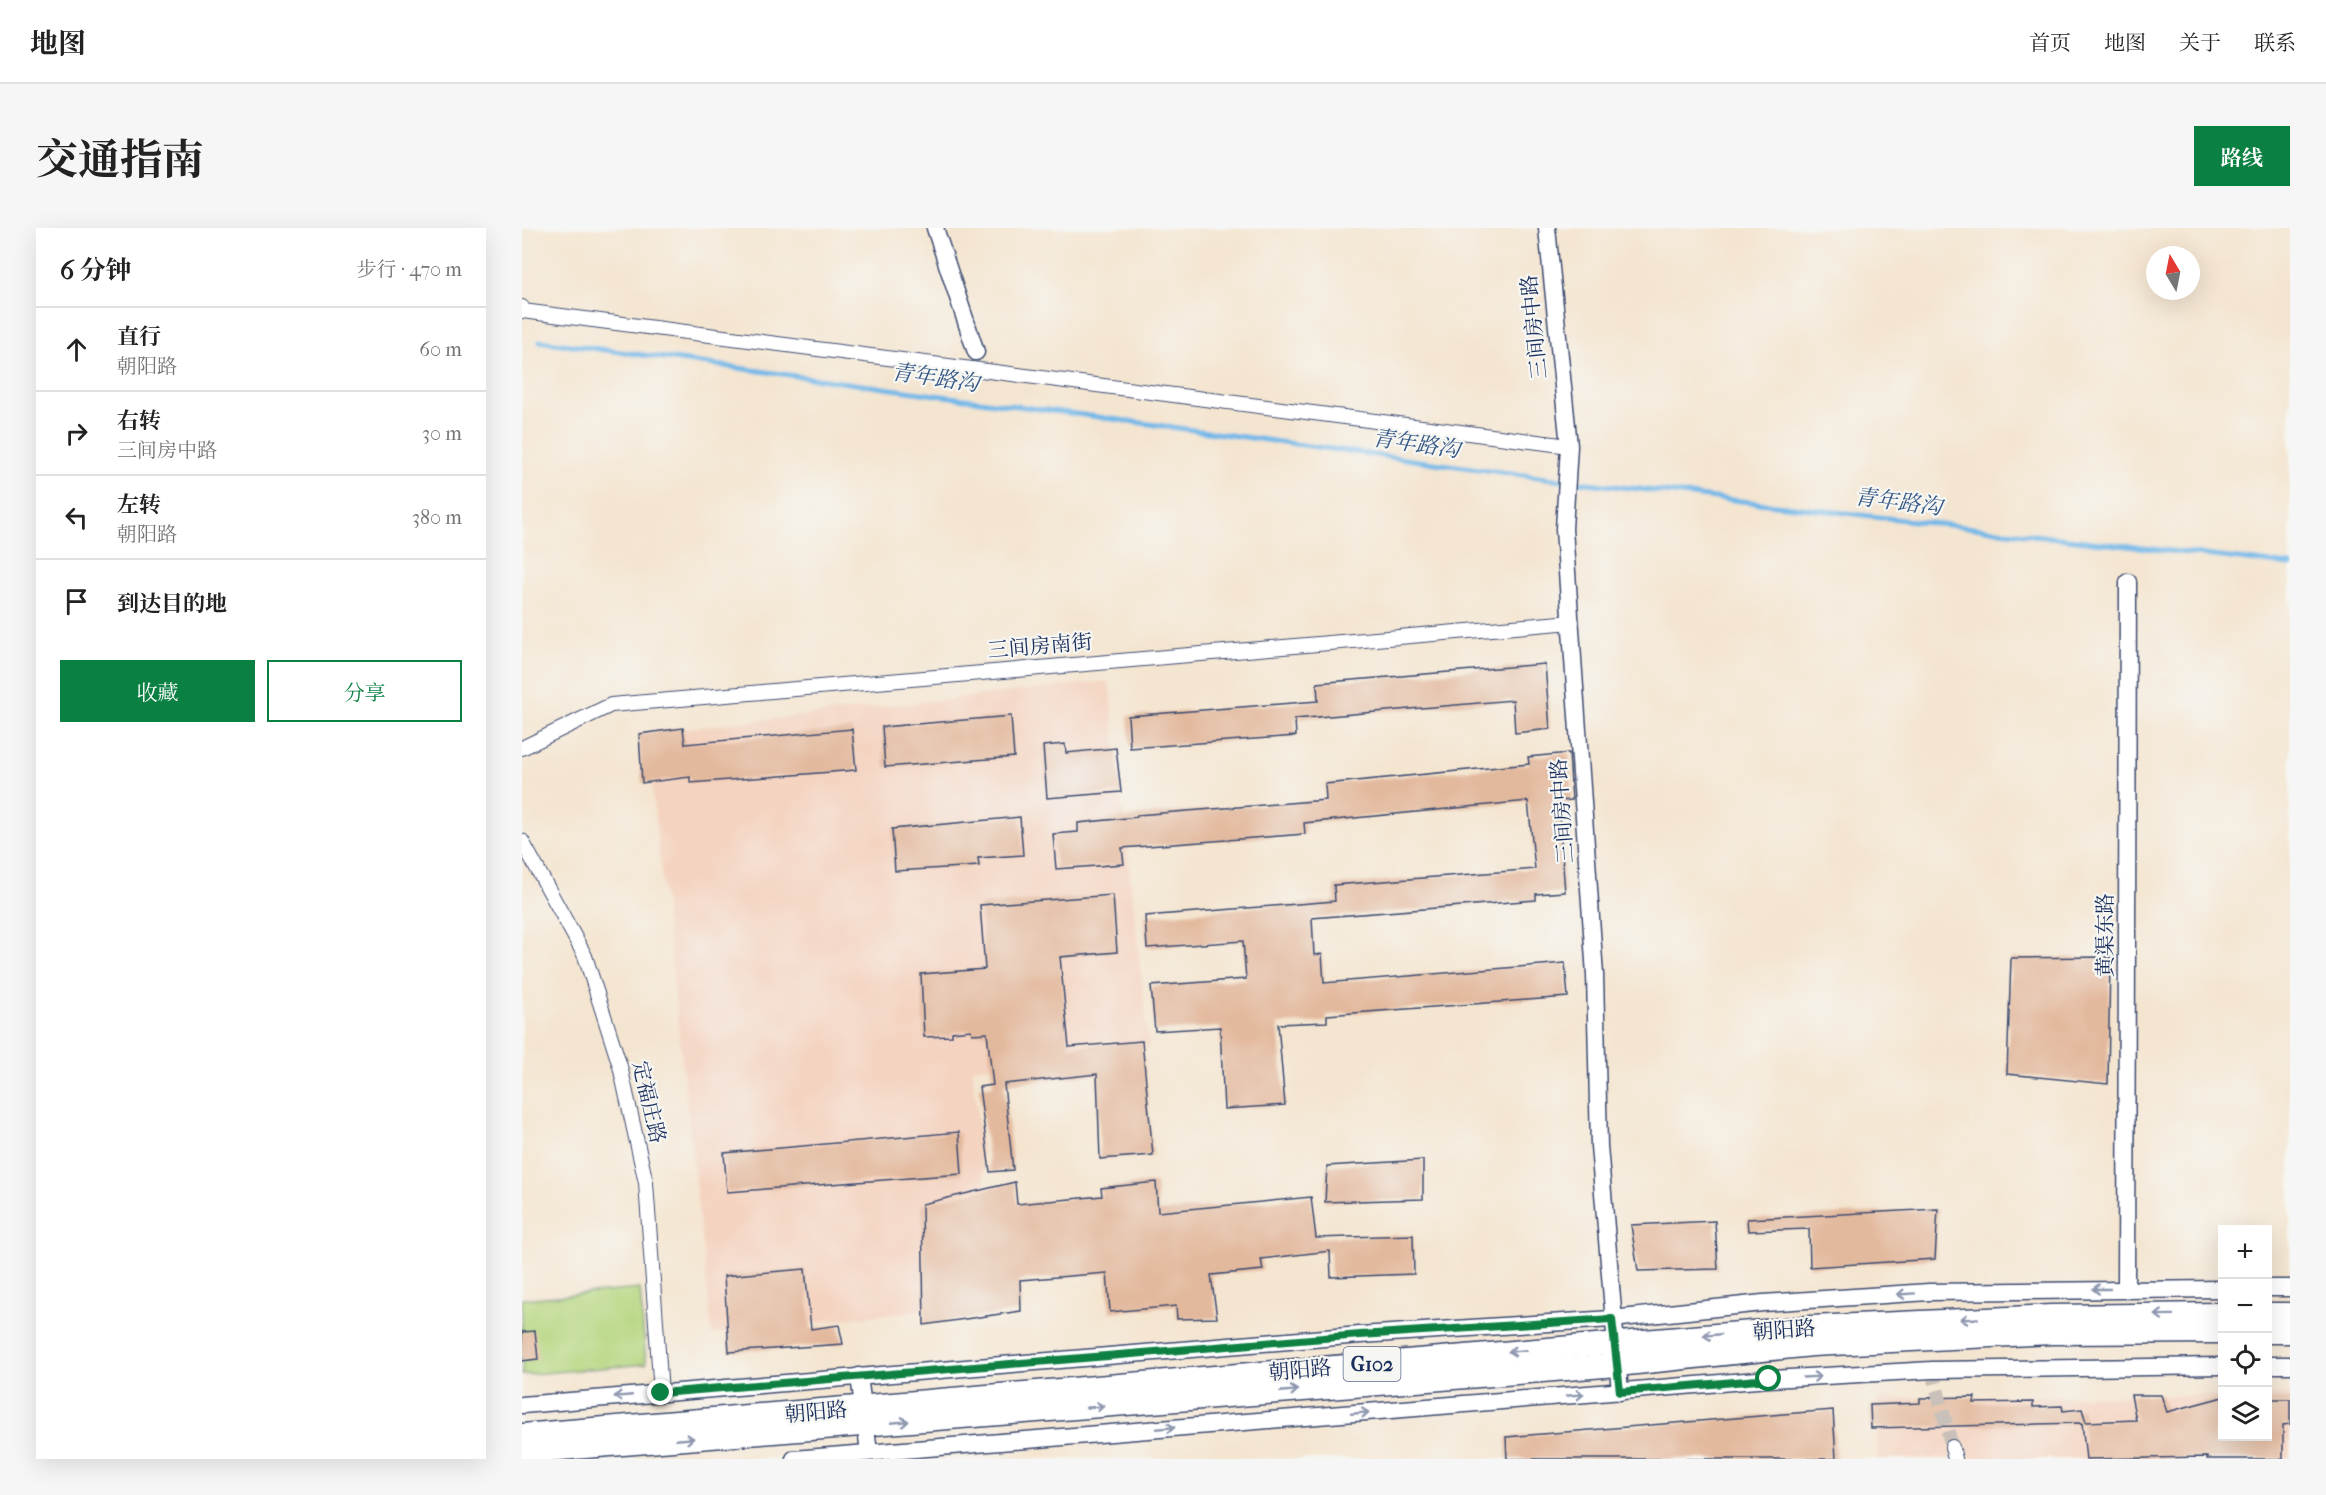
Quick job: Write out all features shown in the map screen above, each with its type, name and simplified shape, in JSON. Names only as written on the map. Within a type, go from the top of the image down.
[{"type":"highway","name":"朝阳路","points":[[522,1452],[864,1416],[1616,1354],[1941,1321],[2051,1316],[2218,1314]]},
{"type":"highway","points":[[2272,1314],[2290,1314]]},
{"type":"highway","name":"朝阳路","points":[[1616,1354],[2052,1333],[2218,1332]]},
{"type":"highway","points":[[2272,1332],[2290,1332]]},
{"type":"highway","name":"朝阳路","points":[[522,1436],[864,1416]]},
{"type":"street","points":[[935,228],[976,352]]},
{"type":"street","name":"三间房中路","points":[[1547,228],[1569,451],[1563,512],[1595,975],[1599,1146],[1620,1392]]},
{"type":"street","points":[[522,307],[523,311],[1569,451]]},
{"type":"street","name":"黄渠东路","points":[[2126,1289],[2128,582]]},
{"type":"street","name":"三间房南街","points":[[522,748],[611,705],[1572,622]]},
{"type":"street","name":"定福庄路","points":[[522,841],[585,956],[620,1066],[645,1183],[661,1393]]},
{"type":"street","points":[[2272,1288],[2290,1288]]},
{"type":"street","name":"朝阳路","points":[[522,1405],[1348,1336],[1612,1319],[1763,1303],[1929,1292],[2218,1289]]},
{"type":"street","points":[[2272,1365],[2290,1365]]},
{"type":"street","points":[[794,1459],[1620,1392],[1932,1370],[2218,1366]]},
{"type":"street","points":[[859,1376],[869,1452]]},
{"type":"shaded area","points":[[1109,681],[1149,1048],[972,1068],[998,1302],[712,1334],[646,733]]},
{"type":"shaded area","points":[[2272,1394],[2290,1394],[2290,1459],[1877,1459],[1877,1398],[2218,1395],[2218,1441],[2272,1441]]},
{"type":"green space","points":[[640,1289],[646,1364],[522,1375],[522,1299]]},
{"type":"building","points":[[1545,664],[1550,729],[1515,733],[1513,700],[1295,719],[1296,736],[1130,748],[1128,716],[1318,701],[1317,683]]},
{"type":"building","points":[[1011,716],[1014,757],[885,767],[882,727]]},
{"type":"building","points":[[683,728],[685,744],[852,729],[856,770],[690,783],[690,777],[642,783],[639,734]]},
{"type":"building","points":[[1065,744],[1066,753],[1116,748],[1121,792],[1047,798],[1043,746]]},
{"type":"building","points":[[1569,753],[1572,800],[1558,801],[1565,892],[1536,894],[1536,900],[1312,918],[1314,955],[1322,954],[1324,983],[1565,963],[1568,997],[1327,1015],[1327,1022],[1278,1024],[1285,1105],[1224,1109],[1220,1027],[1155,1031],[1151,986],[1246,979],[1243,941],[1147,948],[1145,916],[1335,901],[1334,885],[1535,869],[1528,801],[1304,823],[1305,834],[1122,848],[1124,864],[1056,869],[1053,834],[1078,832],[1078,823],[1137,817],[1137,815],[1326,800],[1325,784],[1529,764],[1528,757]]},
{"type":"building","points":[[1020,817],[1023,855],[978,858],[979,866],[895,871],[892,829]]},
{"type":"building","points":[[1113,895],[1117,952],[1060,957],[1069,1047],[1142,1041],[1153,1155],[1100,1159],[1097,1074],[1004,1084],[1013,1170],[990,1172],[979,1087],[993,1085],[987,1033],[972,1034],[971,1030],[952,1032],[952,1036],[924,1037],[921,974],[985,969],[980,905]]},
{"type":"building","points":[[2110,957],[2108,1084],[2007,1074],[2011,958]]},
{"type":"building","points":[[959,1132],[962,1174],[727,1192],[724,1153]]},
{"type":"building","points":[[1423,1160],[1423,1199],[1325,1202],[1327,1166]]},
{"type":"building","points":[[1015,1182],[1017,1204],[1102,1196],[1101,1188],[1156,1182],[1158,1212],[1311,1197],[1316,1238],[1413,1235],[1414,1274],[1331,1277],[1330,1251],[1261,1259],[1263,1270],[1211,1275],[1217,1318],[1177,1319],[1176,1306],[1110,1312],[1107,1273],[1020,1280],[1021,1311],[924,1325],[922,1204]]},
{"type":"building","points":[[1938,1209],[1935,1259],[1810,1267],[1809,1229],[1748,1231],[1747,1219]]},
{"type":"building","points":[[1715,1221],[1718,1269],[1638,1271],[1631,1225]]},
{"type":"building","points":[[805,1269],[811,1329],[839,1325],[843,1344],[729,1352],[724,1276]]},
{"type":"building","points":[[535,1331],[538,1359],[522,1361],[522,1332]]},
{"type":"building","points":[[2131,1395],[2161,1395],[2167,1412],[2218,1398],[2218,1441],[2272,1441],[2272,1399],[2290,1399],[2290,1424],[2283,1425],[2283,1459],[2207,1459],[2207,1457],[2086,1459],[2082,1423],[1871,1428],[1870,1405],[1920,1403],[1920,1398],[1975,1397],[1974,1403],[2033,1402],[2033,1407],[2062,1406],[2063,1411],[2082,1409],[2086,1422],[2136,1420]]},
{"type":"building","points":[[1833,1410],[1836,1459],[1507,1459],[1506,1437]]},
{"type":"waterway","name":"青年路沟","points":[[540,341],[1545,478],[2290,565]]},
{"type":"tunnel","points":[[1932,1370],[1952,1447]]},
{"type":"route","points":[[661,1393],[1360,1335],[1612,1319],[1620,1392],[1769,1379]]}]
